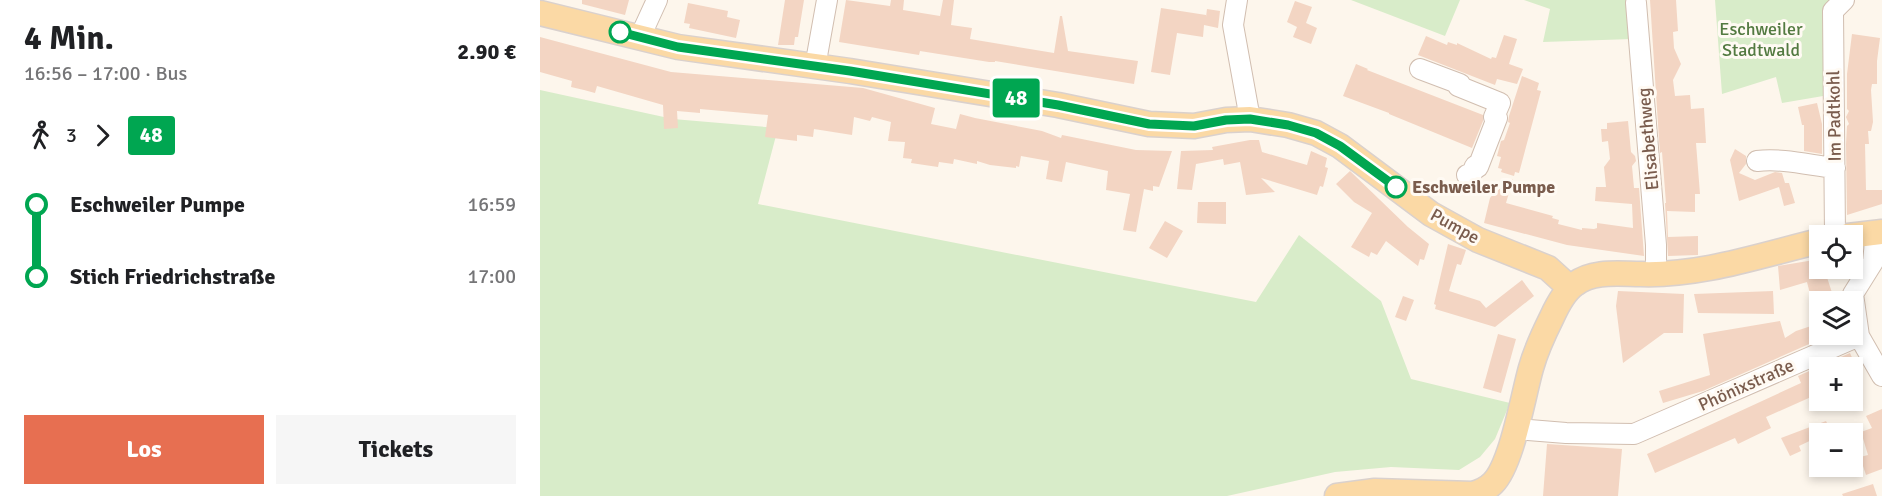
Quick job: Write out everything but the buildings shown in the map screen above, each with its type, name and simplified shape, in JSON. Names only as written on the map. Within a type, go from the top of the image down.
[{"type":"main road","name":"Pumpe","points":[[540,13],[678,47],[1058,105],[1149,124],[1194,126],[1226,120],[1250,119],[1288,125],[1316,133],[1340,146],[1431,214],[1478,240],[1548,268],[1570,288]]},
{"type":"main road","points":[[1863,234],[1879,232]]},
{"type":"main road","points":[[1337,496],[1376,491],[1482,494],[1502,470],[1516,429],[1532,364],[1552,317],[1570,288],[1586,278],[1613,274],[1681,273],[1809,244]]},
{"type":"street","points":[[640,37],[657,0]]},
{"type":"street","points":[[815,67],[827,0]]},
{"type":"street","points":[[1237,0],[1233,26],[1250,119]]},
{"type":"street","name":"Im Padtkohl","points":[[1835,225],[1833,11],[1844,0]]},
{"type":"street","name":"Elisabethweg","points":[[1636,3],[1656,245],[1656,275]]},
{"type":"street","points":[[1420,69],[1460,84],[1458,86],[1500,103],[1494,117],[1497,118],[1478,167],[1475,166],[1471,176],[1467,175]]},
{"type":"street","points":[[1757,161],[1774,159],[1835,168]]},
{"type":"street","points":[[1855,291],[1873,262],[1879,232]]},
{"type":"street","points":[[1863,343],[1882,376]]},
{"type":"street","name":"Phönixstraße","points":[[1516,429],[1566,433],[1634,434],[1838,345]]},
{"type":"green space","points":[[1351,0],[1460,0],[1445,36]]},
{"type":"green space","points":[[1524,0],[1632,0],[1632,39],[1543,42],[1550,9]]},
{"type":"green space","name":"Eschweiler Stadtwald","points":[[1715,0],[1834,0],[1829,95],[1782,103],[1776,77],[1722,94]]},
{"type":"green space","points":[[540,90],[673,119],[778,128],[758,204],[1256,302],[1299,235],[1381,301],[1411,379],[1510,403],[1495,439],[1480,457],[1459,470],[1391,467],[1335,472],[1227,496],[540,496]]},
{"type":"bus line","name":"48","points":[[620,32],[678,47],[850,71],[1058,105],[1149,124],[1194,126],[1226,120],[1250,119],[1288,125],[1316,133],[1340,146],[1396,187]]},
{"type":"place","name":"Eschweiler Pumpe","points":[[1396,187]]}]
